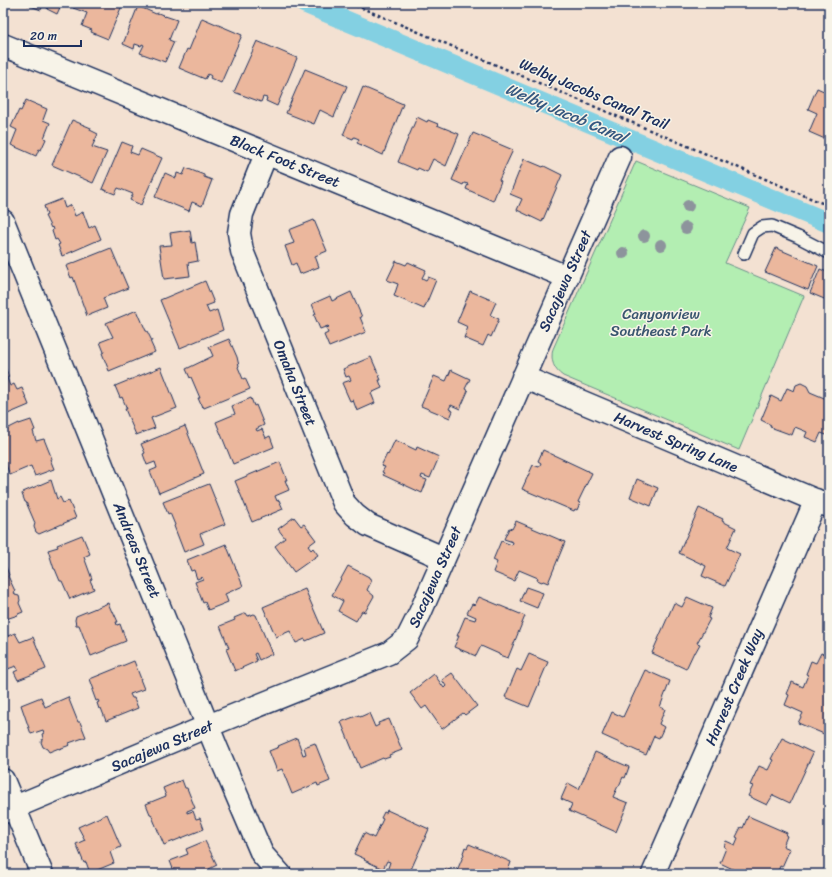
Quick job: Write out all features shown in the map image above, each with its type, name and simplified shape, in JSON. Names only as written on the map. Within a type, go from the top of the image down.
[{"type":"street","name":"Black Foot Street","points":[[3,45],[567,277]]},
{"type":"street","name":"Omaha Street","points":[[266,154],[242,214],[239,233],[242,251],[344,503],[355,515],[368,525],[444,558]]},
{"type":"street","name":"Sacajewa Street","points":[[9,810],[208,726],[389,653],[407,639],[420,613],[620,157]]},
{"type":"street","name":"Andreas Street","points":[[3,221],[208,726],[262,854],[280,874]]},
{"type":"street","name":"Harvest Spring Lane","points":[[523,377],[822,503]]},
{"type":"street","name":"Harvest Creek Way","points":[[653,874],[822,503]]},
{"type":"street","points":[[3,780],[9,810],[42,874]]},
{"type":"lane","points":[[744,254],[753,233],[762,227],[772,226],[829,253]]},
{"type":"path","name":"Welby Jacobs Canal Trail","points":[[350,3],[829,206]]},
{"type":"green space","name":"Canyonview Southeast Park","points":[[636,161],[750,208],[725,263],[804,296],[739,450],[563,376],[557,371],[552,361],[553,349]]},
{"type":"building","points":[[23,3],[62,3],[57,14],[47,9],[48,7],[43,5],[41,10]]},
{"type":"building","points":[[75,3],[123,3],[108,39],[91,32],[92,30],[82,26],[87,13],[73,8]]},
{"type":"building","points":[[138,6],[156,14],[158,13],[165,17],[177,20],[169,40],[174,42],[165,62],[140,53],[144,45],[142,44],[141,46],[135,44],[134,49],[123,44]]},
{"type":"building","points":[[202,18],[242,35],[221,83],[210,78],[211,76],[208,74],[205,79],[179,68],[187,49],[189,50]]},
{"type":"building","points":[[257,41],[297,58],[277,106],[266,101],[267,98],[263,97],[261,102],[234,92]]},
{"type":"building","points":[[305,69],[347,86],[334,117],[320,110],[314,124],[286,113]]},
{"type":"building","points":[[363,87],[403,104],[383,155],[357,143],[359,139],[354,137],[353,139],[343,135]]},
{"type":"building","points":[[817,88],[826,92],[827,90],[829,91],[829,134],[828,133],[825,139],[809,132],[817,113],[808,109]]},
{"type":"building","points":[[26,100],[47,109],[43,120],[50,123],[44,138],[46,139],[41,150],[39,149],[36,156],[11,145],[17,130],[11,127],[19,110],[21,111]]},
{"type":"building","points":[[417,117],[427,122],[428,120],[438,124],[437,125],[459,134],[446,166],[433,159],[427,172],[418,168],[417,170],[398,162]]},
{"type":"building","points":[[72,120],[91,128],[90,130],[98,134],[92,147],[107,152],[93,183],[52,165]]},
{"type":"building","points":[[473,133],[513,150],[499,180],[501,181],[493,201],[466,189],[468,184],[464,183],[463,185],[452,180]]},
{"type":"building","points":[[122,142],[132,146],[130,152],[138,155],[141,149],[162,158],[141,205],[130,200],[133,194],[118,188],[115,194],[102,189]]},
{"type":"building","points":[[524,159],[543,167],[544,166],[562,175],[542,222],[517,210],[522,199],[510,194]]},
{"type":"building","points":[[186,168],[212,180],[202,206],[192,202],[189,211],[155,197],[165,173],[176,178],[177,173],[183,175]]},
{"type":"building","points":[[62,199],[65,208],[71,205],[75,216],[83,212],[89,228],[95,225],[101,239],[62,256],[58,245],[60,244],[57,239],[55,240],[52,227],[51,228],[45,216],[47,215],[44,206]]},
{"type":"building","points":[[314,220],[327,251],[315,256],[319,267],[300,274],[296,263],[292,265],[285,246],[294,243],[289,230]]},
{"type":"building","points":[[190,230],[192,243],[195,242],[198,261],[188,263],[190,276],[164,279],[159,246],[172,245],[170,233]]},
{"type":"building","points":[[111,248],[128,288],[103,298],[107,308],[87,316],[73,277],[71,278],[66,266]]},
{"type":"building","points":[[776,248],[818,266],[808,290],[765,272]]},
{"type":"building","points":[[396,261],[406,265],[408,262],[426,270],[422,278],[426,280],[428,277],[436,280],[424,309],[394,296],[398,284],[387,280]]},
{"type":"building","points":[[820,269],[829,273],[829,301],[810,293]]},
{"type":"building","points":[[205,281],[214,303],[206,306],[209,313],[217,310],[223,330],[180,348],[160,300]]},
{"type":"building","points":[[470,291],[496,302],[490,315],[499,319],[491,337],[488,335],[483,346],[464,338],[468,327],[457,322]]},
{"type":"building","points":[[351,292],[362,317],[360,317],[366,332],[329,347],[324,335],[328,333],[326,328],[329,327],[320,329],[314,315],[316,314],[312,304],[330,296],[332,301]]},
{"type":"building","points":[[137,310],[152,341],[150,341],[155,352],[109,371],[102,353],[104,352],[100,342],[113,337],[106,323]]},
{"type":"building","points":[[229,339],[237,357],[238,367],[243,379],[245,378],[250,389],[204,408],[203,406],[202,407],[198,398],[200,398],[186,369],[213,356],[209,347]]},
{"type":"building","points":[[371,357],[381,380],[379,380],[382,388],[371,393],[375,403],[357,411],[353,400],[350,401],[342,383],[351,380],[349,376],[346,377],[343,369]]},
{"type":"building","points":[[5,367],[9,377],[7,378],[10,386],[14,384],[17,390],[22,388],[29,405],[3,416],[3,368]]},
{"type":"building","points":[[161,367],[177,408],[151,418],[155,428],[136,435],[125,409],[127,409],[122,397],[120,398],[115,386]]},
{"type":"building","points":[[451,370],[470,379],[465,389],[468,391],[460,409],[451,405],[449,409],[453,411],[450,418],[421,406],[434,376],[446,381]]},
{"type":"building","points":[[801,383],[807,386],[810,392],[829,400],[829,436],[821,433],[817,442],[805,437],[807,432],[795,427],[792,435],[770,427],[771,425],[761,420],[771,396],[781,401],[787,388],[794,391],[796,385]]},
{"type":"building","points":[[251,398],[254,406],[256,405],[264,425],[256,429],[257,431],[262,429],[266,438],[270,436],[274,447],[233,464],[216,422],[235,414],[232,406]]},
{"type":"building","points":[[31,420],[35,430],[33,431],[36,441],[44,439],[52,459],[50,459],[54,469],[35,476],[31,466],[10,475],[3,460],[3,431],[19,423]]},
{"type":"building","points":[[185,426],[204,474],[159,493],[150,471],[157,468],[155,462],[147,465],[143,454],[145,453],[141,444]]},
{"type":"building","points":[[395,440],[416,450],[417,447],[439,457],[430,478],[422,475],[421,478],[427,480],[422,493],[383,475],[384,473],[382,472],[385,467],[381,466]]},
{"type":"building","points":[[543,450],[592,473],[578,502],[580,503],[577,510],[575,509],[574,511],[522,489],[533,465],[539,467],[541,463],[538,461]]},
{"type":"building","points":[[280,462],[289,490],[275,496],[277,501],[279,500],[283,509],[252,522],[235,481]]},
{"type":"building","points":[[637,479],[658,488],[651,506],[630,497]]},
{"type":"building","points":[[51,480],[57,499],[60,497],[63,503],[69,501],[76,518],[39,534],[36,532],[34,527],[35,523],[22,494],[23,492]]},
{"type":"building","points":[[209,484],[225,524],[200,534],[204,544],[184,552],[170,513],[168,514],[163,502]]},
{"type":"building","points":[[699,508],[723,519],[722,521],[736,528],[727,548],[740,554],[725,586],[702,576],[706,566],[679,553]]},
{"type":"building","points":[[294,517],[301,526],[304,524],[316,540],[308,546],[311,550],[313,548],[318,555],[294,572],[275,546],[285,538],[278,529]]},
{"type":"building","points":[[516,521],[565,542],[548,583],[537,580],[538,578],[519,570],[514,581],[493,572],[497,562],[493,560],[501,541],[512,545],[513,542],[504,539],[509,528],[512,529]]},
{"type":"building","points":[[82,535],[90,554],[84,557],[94,589],[70,599],[62,581],[60,581],[54,569],[48,550],[58,547],[57,545]]},
{"type":"building","points":[[226,544],[243,586],[225,594],[228,602],[208,610],[205,602],[203,603],[195,582],[203,579],[202,577],[197,579],[194,570],[191,571],[187,560]]},
{"type":"building","points":[[3,566],[6,567],[8,576],[15,591],[15,595],[19,596],[19,603],[23,612],[3,620]]},
{"type":"building","points":[[348,566],[372,580],[367,590],[374,596],[365,612],[362,611],[356,621],[338,611],[343,601],[332,595]]},
{"type":"building","points":[[526,587],[543,593],[537,608],[520,601]]},
{"type":"building","points":[[305,589],[324,633],[306,641],[305,639],[296,643],[290,631],[276,637],[263,607]]},
{"type":"building","points":[[479,597],[525,616],[508,658],[481,646],[476,656],[454,647],[465,617],[475,620],[476,617],[467,613],[472,604],[475,605]]},
{"type":"building","points":[[687,597],[712,608],[708,618],[710,619],[697,643],[700,644],[695,653],[694,652],[686,669],[652,653],[674,603],[682,607]]},
{"type":"building","points":[[108,603],[118,622],[116,622],[117,625],[120,624],[126,641],[91,656],[79,625],[76,625],[76,616]]},
{"type":"building","points":[[246,613],[248,616],[254,614],[256,615],[272,654],[259,660],[256,653],[254,654],[257,661],[235,671],[226,649],[229,648],[220,626],[235,620],[234,618]]},
{"type":"building","points":[[15,633],[20,642],[33,637],[46,669],[18,680],[14,672],[18,670],[16,666],[5,670],[3,666],[3,638]]},
{"type":"building","points":[[821,653],[829,656],[829,722],[824,734],[798,723],[803,713],[785,705],[789,695],[787,694],[792,682],[803,687],[808,675],[806,674],[811,661],[816,663]]},
{"type":"building","points":[[529,654],[548,662],[529,707],[505,697],[517,669],[521,671]]},
{"type":"building","points":[[134,661],[144,689],[130,694],[132,698],[134,698],[138,708],[106,721],[101,708],[99,709],[97,703],[99,702],[98,700],[96,701],[90,679]]},
{"type":"building","points":[[645,670],[670,681],[660,707],[665,709],[659,724],[664,727],[659,738],[654,736],[646,755],[602,735],[612,712],[623,717]]},
{"type":"building","points":[[452,673],[477,706],[465,715],[463,713],[442,729],[426,706],[422,709],[410,693],[434,674],[444,688],[446,686],[442,680]]},
{"type":"building","points":[[41,697],[45,707],[68,697],[86,737],[69,743],[70,745],[49,752],[43,747],[41,742],[43,738],[42,734],[44,733],[43,730],[31,734],[21,705]]},
{"type":"building","points":[[369,713],[375,727],[379,725],[378,723],[389,719],[402,750],[389,755],[390,757],[383,758],[360,768],[341,722]]},
{"type":"building","points":[[297,738],[303,755],[306,754],[304,747],[315,743],[330,781],[318,786],[317,783],[292,794],[282,769],[277,771],[269,751]]},
{"type":"building","points":[[782,738],[813,753],[790,803],[773,795],[767,805],[748,796],[753,786],[750,785],[759,766],[768,770],[773,760],[771,759]]},
{"type":"building","points":[[595,752],[629,767],[625,778],[623,777],[613,797],[628,803],[616,832],[569,811],[572,804],[561,799],[568,783],[579,789]]},
{"type":"building","points":[[182,780],[195,808],[187,811],[187,813],[193,811],[196,819],[200,818],[204,829],[164,845],[146,804],[166,796],[163,788]]},
{"type":"building","points":[[387,810],[429,829],[409,874],[399,872],[394,874],[387,871],[390,862],[387,861],[383,869],[354,854],[364,833],[374,838],[383,819],[381,818]]},
{"type":"building","points":[[107,814],[121,847],[110,852],[114,863],[90,873],[76,844],[85,840],[78,827]]},
{"type":"building","points":[[748,816],[787,833],[783,846],[790,849],[782,867],[780,866],[777,874],[735,874],[737,871],[720,863],[726,848],[724,847],[726,841],[735,845],[738,838],[736,837],[741,827],[743,828]]},
{"type":"building","points":[[205,841],[217,865],[209,869],[210,871],[212,870],[213,874],[175,874],[170,861],[188,854],[186,849]]},
{"type":"building","points":[[469,844],[511,862],[507,874],[444,874],[446,868],[456,873],[464,854],[465,847],[467,848]]},
{"type":"waterway","name":"Welby Jacob Canal","points":[[304,3],[829,223]]}]
